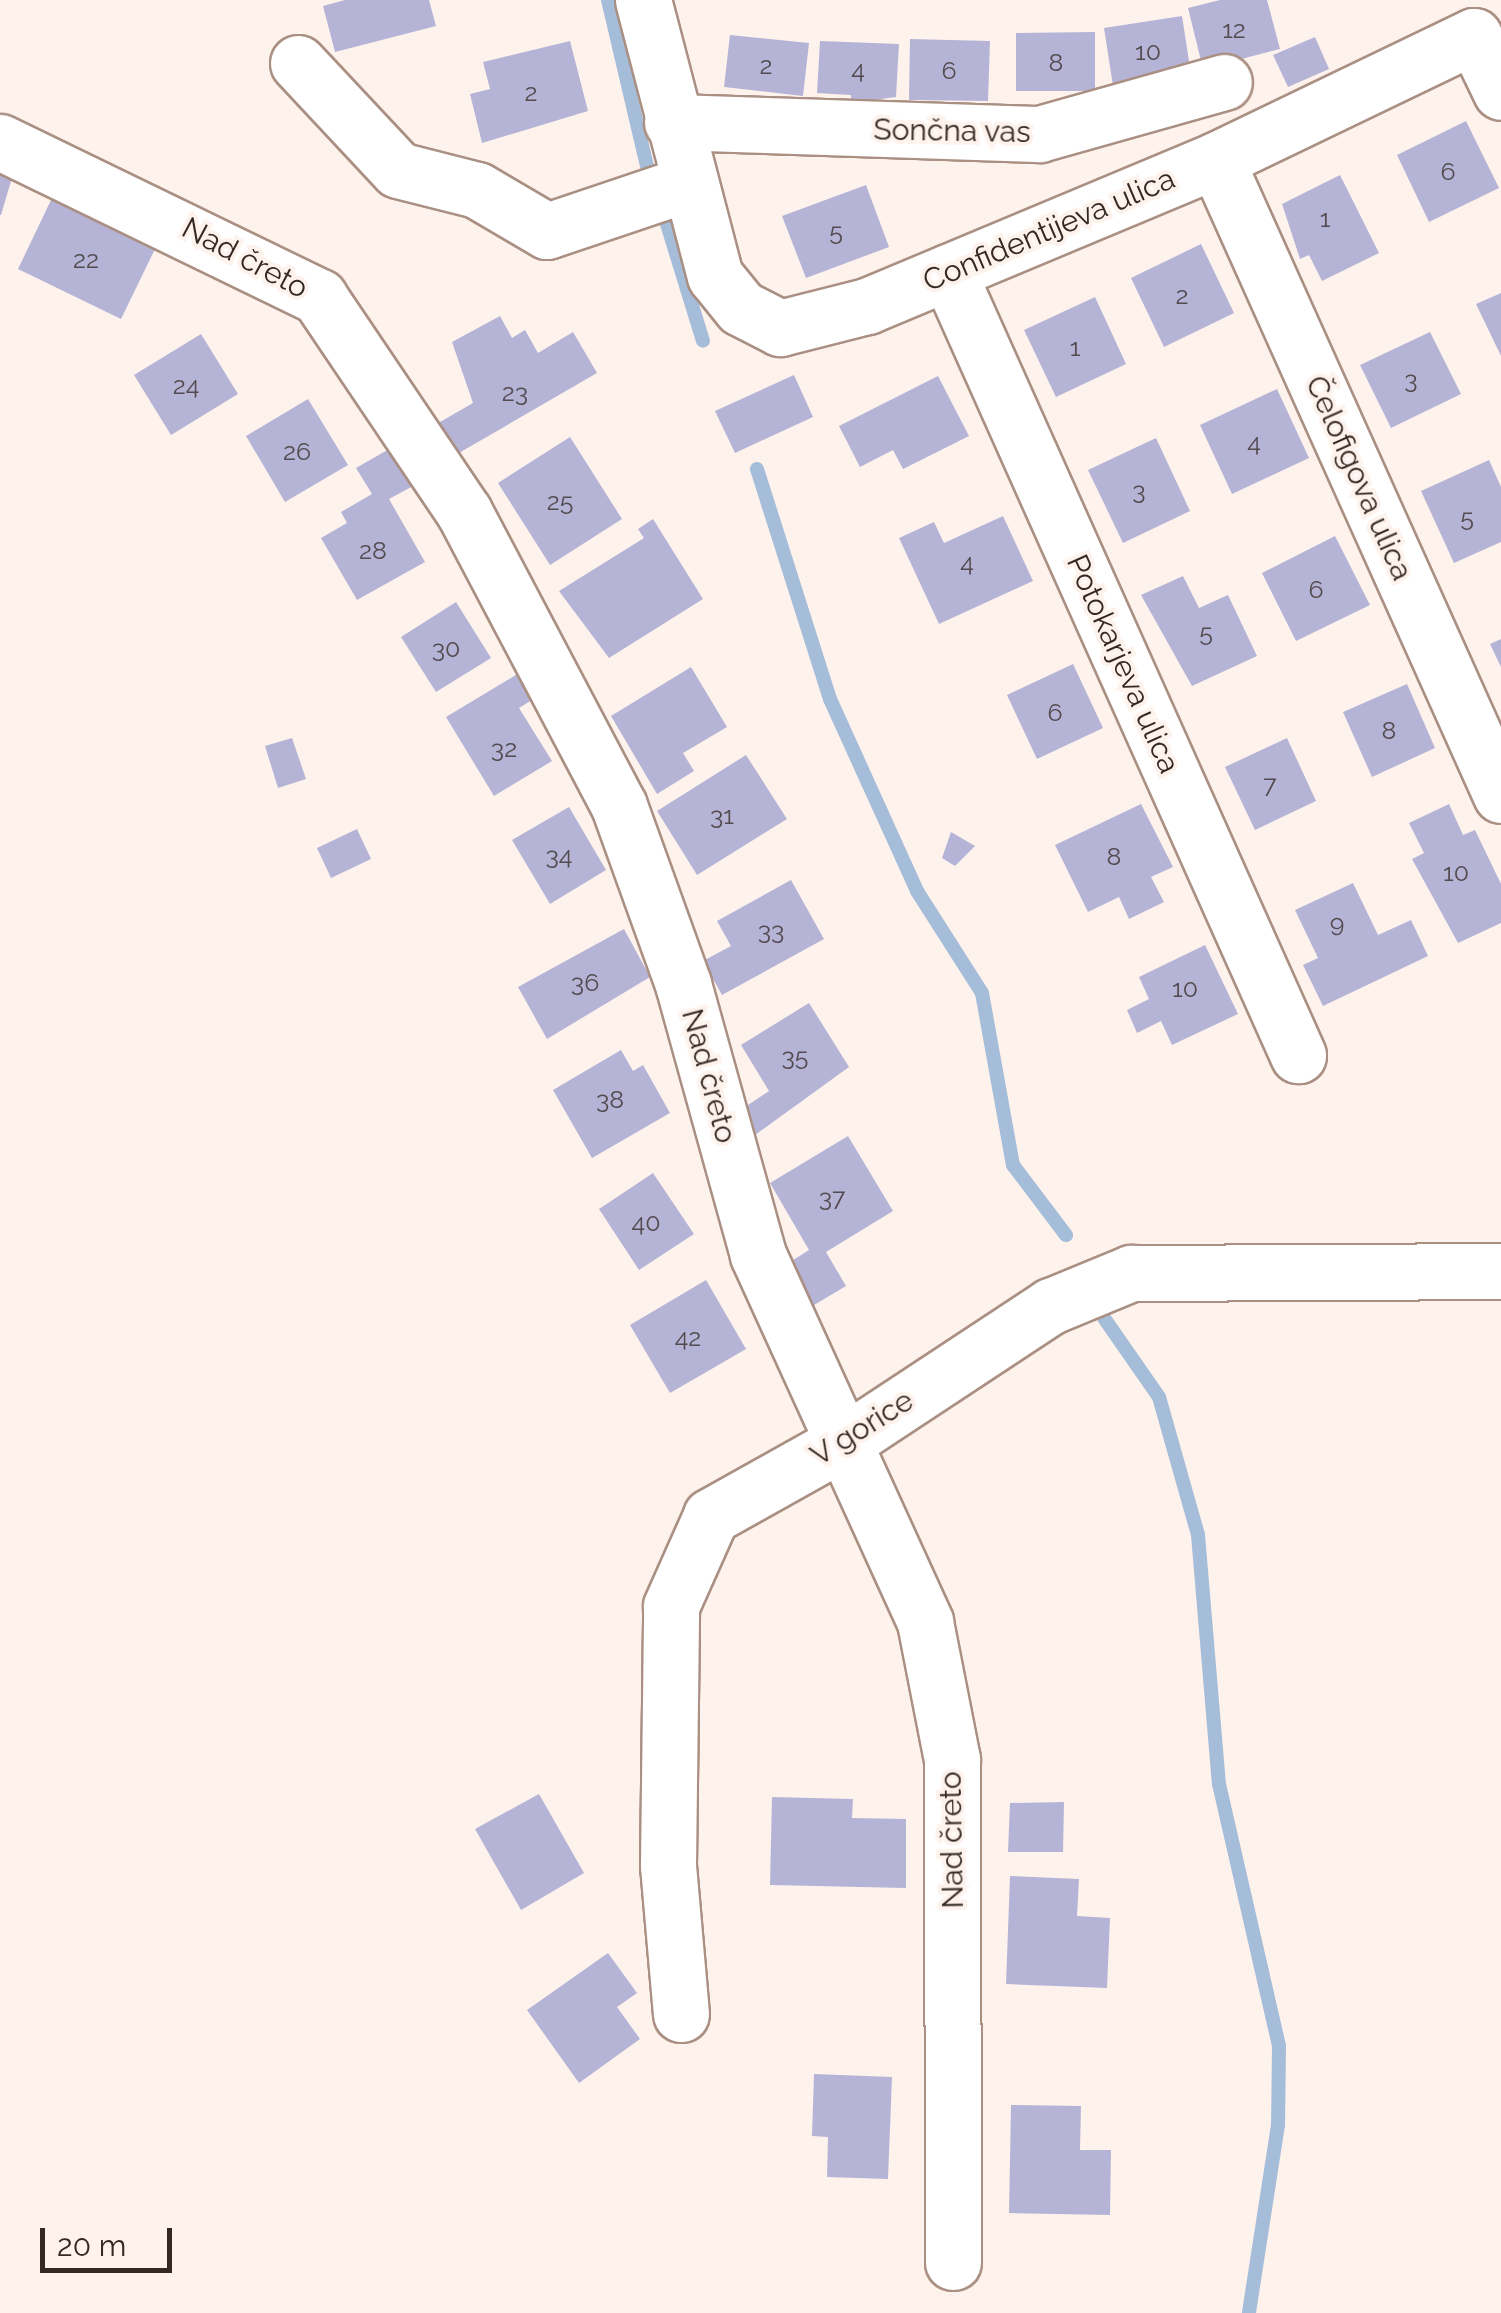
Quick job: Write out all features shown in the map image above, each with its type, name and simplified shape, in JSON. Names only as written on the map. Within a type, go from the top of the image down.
[{"type":"street","name":"Confidentijeva ulica","points":[[643,0],[687,184],[714,276],[741,308],[780,328],[812,325],[1216,160],[1474,36],[1501,92]]},
{"type":"street","points":[[298,62],[398,170],[476,190],[547,230],[687,184]]},
{"type":"street","name":"Sončna vas","points":[[672,122],[1039,134],[1224,82]]},
{"type":"street","name":"Nad čreto","points":[[0,142],[265,266],[340,321],[464,512],[619,806],[683,984],[758,1256],[849,1439],[925,1622],[952,1759],[953,2262]]},
{"type":"street","name":"Čelofigova ulica","points":[[1216,160],[1501,795]]},
{"type":"street","name":"Potokarjeva ulica","points":[[948,272],[1298,1056]]},
{"type":"street","name":"V gorice","points":[[681,2014],[668,1865],[671,1606],[711,1516],[849,1439],[1051,1306],[1131,1273],[1501,1271]]},
{"type":"building","points":[[345,0],[429,0],[436,26],[335,52],[323,6]]},
{"type":"building","points":[[1220,0],[1267,0],[1280,49],[1203,69],[1188,8]]},
{"type":"building","points":[[1182,16],[1191,74],[1113,86],[1104,28]]},
{"type":"building","points":[[1095,32],[1095,91],[1016,91],[1016,33]]},
{"type":"building","points":[[730,35],[809,43],[803,96],[724,87]]},
{"type":"building","points":[[1315,37],[1329,69],[1288,87],[1273,55]]},
{"type":"building","points":[[910,39],[990,41],[988,101],[909,100]]},
{"type":"building","points":[[570,41],[588,111],[482,143],[470,94],[490,89],[483,62]]},
{"type":"building","points":[[820,41],[899,44],[896,97],[851,103],[851,95],[817,93]]},
{"type":"building","points":[[1466,121],[1499,188],[1429,222],[1397,155]]},
{"type":"building","points":[[0,159],[16,164],[1,215],[0,215]]},
{"type":"building","points":[[1340,175],[1379,253],[1322,281],[1309,255],[1300,259],[1282,204]]},
{"type":"building","points":[[866,185],[889,247],[806,278],[782,216]]},
{"type":"building","points":[[52,198],[155,249],[121,319],[18,269]]},
{"type":"building","points":[[1201,244],[1234,313],[1164,347],[1131,278]]},
{"type":"building","points":[[1501,293],[1501,356],[1476,304]]},
{"type":"building","points":[[1095,297],[1126,364],[1056,397],[1024,330]]},
{"type":"building","points":[[500,316],[512,338],[525,330],[538,353],[573,332],[597,373],[452,457],[433,426],[473,403],[452,342]]},
{"type":"building","points":[[1430,332],[1461,394],[1391,428],[1360,365]]},
{"type":"building","points":[[201,334],[238,394],[171,435],[134,375]]},
{"type":"building","points":[[794,375],[813,417],[735,453],[715,411]]},
{"type":"building","points":[[938,376],[969,436],[903,469],[893,450],[860,467],[839,426]]},
{"type":"building","points":[[1277,389],[1309,458],[1232,494],[1200,425]]},
{"type":"building","points":[[308,399],[348,465],[285,502],[246,436]]},
{"type":"building","points":[[570,437],[622,519],[550,565],[498,483]]},
{"type":"building","points":[[1156,438],[1190,511],[1123,543],[1088,470]]},
{"type":"building","points":[[391,448],[413,486],[389,499],[425,562],[357,600],[321,538],[347,523],[341,512],[372,494],[356,468]]},
{"type":"building","points":[[1489,460],[1501,487],[1501,542],[1454,563],[1421,491]]},
{"type":"building","points":[[1003,516],[1033,581],[939,624],[899,538],[934,522],[944,543]]},
{"type":"building","points":[[653,519],[703,599],[609,658],[559,591],[644,538],[638,529]]},
{"type":"building","points":[[1335,536],[1370,605],[1296,641],[1262,573]]},
{"type":"building","points":[[1183,576],[1199,608],[1228,595],[1257,656],[1192,686],[1141,595]]},
{"type":"building","points":[[456,602],[491,658],[436,692],[401,637]]},
{"type":"building","points":[[1501,639],[1501,667],[1490,644]]},
{"type":"building","points":[[1073,664],[1103,728],[1037,759],[1007,695]]},
{"type":"building","points":[[691,667],[727,727],[683,753],[694,771],[657,794],[611,716]]},
{"type":"building","points":[[524,670],[540,695],[519,708],[552,761],[494,796],[446,717]]},
{"type":"building","points":[[1407,684],[1435,748],[1372,777],[1343,712]]},
{"type":"building","points":[[292,738],[306,779],[278,788],[265,746]]},
{"type":"building","points":[[1287,738],[1316,801],[1255,830],[1225,767]]},
{"type":"building","points":[[746,755],[787,819],[697,875],[657,811]]},
{"type":"building","points":[[1141,804],[1173,867],[1151,877],[1164,902],[1129,919],[1119,897],[1088,912],[1055,845]]},
{"type":"building","points":[[1449,804],[1463,835],[1475,830],[1501,884],[1501,923],[1458,943],[1412,859],[1424,853],[1409,823]]},
{"type":"building","points":[[569,807],[606,870],[550,904],[512,840]]},
{"type":"building","points":[[357,829],[371,859],[331,878],[317,848]]},
{"type":"building","points":[[951,832],[975,846],[955,866],[942,858]]},
{"type":"building","points":[[791,880],[824,939],[722,995],[703,961],[731,946],[717,921]]},
{"type":"building","points":[[1353,883],[1378,935],[1411,920],[1428,956],[1323,1006],[1303,965],[1318,958],[1295,910]]},
{"type":"building","points":[[624,929],[650,977],[547,1039],[518,987]]},
{"type":"building","points":[[1205,945],[1238,1014],[1172,1045],[1161,1021],[1137,1033],[1127,1010],[1149,999],[1139,977]]},
{"type":"building","points":[[809,1003],[849,1067],[751,1138],[736,1113],[769,1091],[741,1045]]},
{"type":"building","points":[[621,1050],[633,1071],[643,1065],[670,1113],[592,1158],[553,1090]]},
{"type":"building","points":[[848,1136],[893,1211],[826,1252],[846,1286],[804,1311],[779,1269],[809,1250],[770,1183]]},
{"type":"building","points":[[653,1173],[694,1234],[639,1270],[599,1209]]},
{"type":"building","points":[[706,1280],[746,1349],[670,1393],[630,1325]]},
{"type":"building","points":[[539,1794],[584,1873],[521,1910],[475,1829]]},
{"type":"building","points":[[772,1797],[853,1799],[852,1818],[906,1819],[906,1888],[770,1885]]},
{"type":"building","points":[[1064,1802],[1063,1852],[1008,1852],[1010,1803]]},
{"type":"building","points":[[1010,1876],[1079,1879],[1077,1916],[1110,1918],[1107,1988],[1006,1984]]},
{"type":"building","points":[[608,1953],[637,1993],[617,2007],[640,2039],[579,2083],[527,2010]]},
{"type":"building","points":[[814,2074],[892,2077],[888,2179],[827,2177],[828,2137],[812,2136]]},
{"type":"building","points":[[1011,2105],[1081,2106],[1080,2150],[1111,2150],[1110,2215],[1009,2213]]},
{"type":"waterway","points":[[608,0],[647,166]]},
{"type":"waterway","points":[[667,224],[703,341]]},
{"type":"waterway","points":[[757,469],[830,699],[917,891],[982,993],[1013,1165],[1066,1235]]},
{"type":"waterway","points":[[1104,1318],[1159,1397],[1198,1535],[1219,1784],[1279,2046],[1278,2125],[1249,2313]]}]
